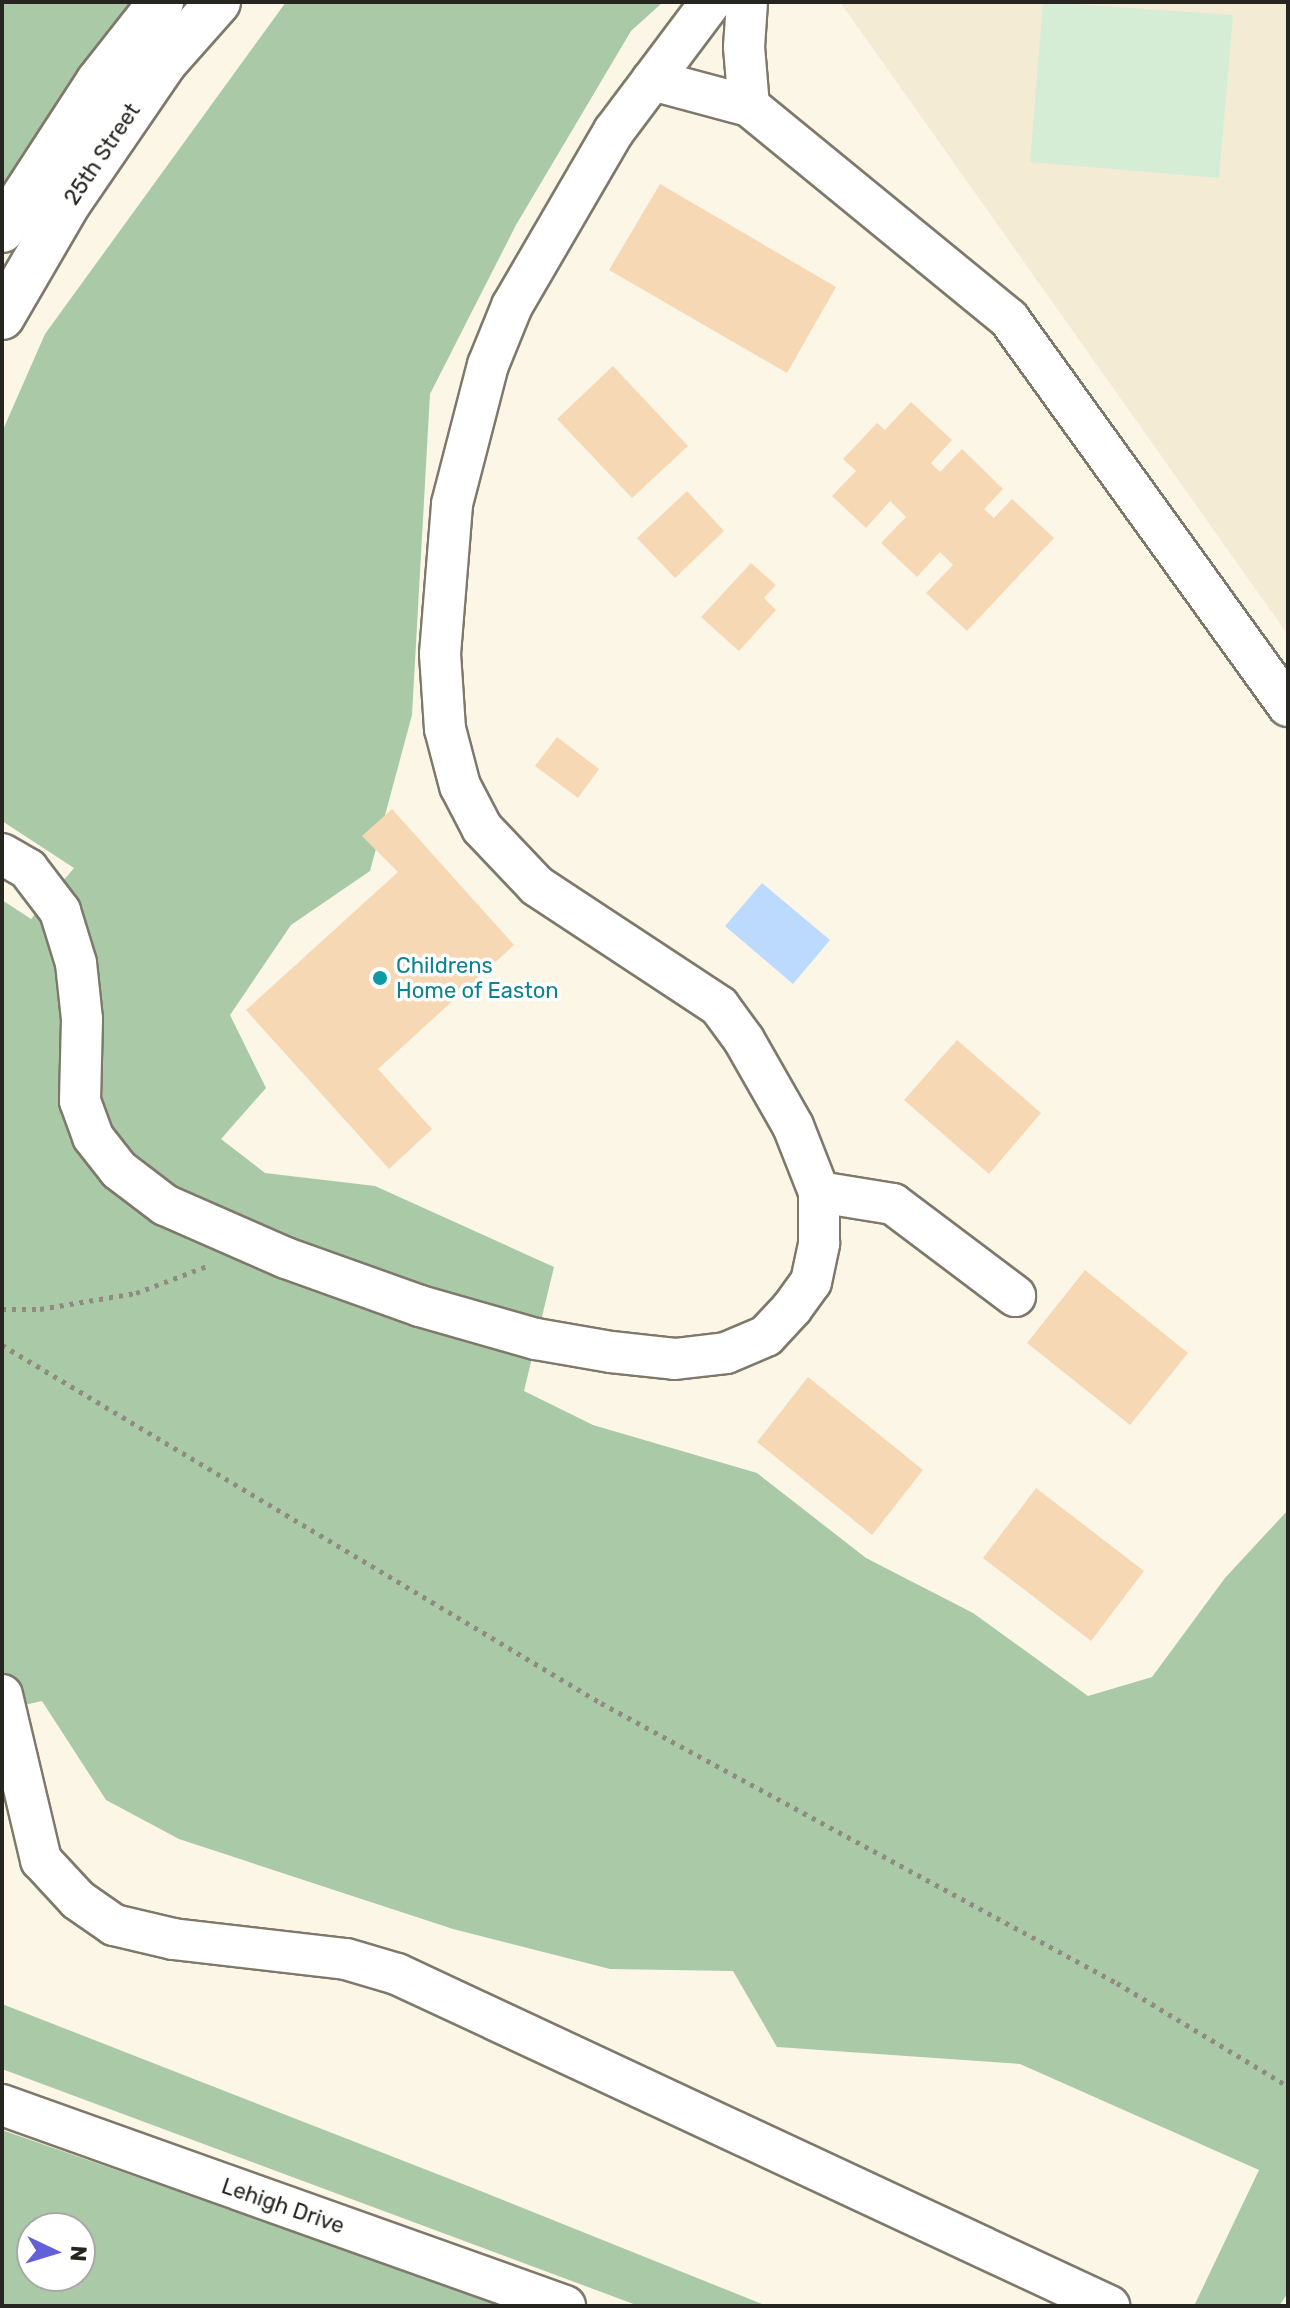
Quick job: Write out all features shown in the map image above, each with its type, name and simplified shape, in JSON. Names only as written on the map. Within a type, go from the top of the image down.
[{"type":"main road","name":"25th Street","points":[[2,230],[98,82],[161,2]]},
{"type":"main road","name":"25th Street","points":[[2,317],[69,202],[165,62],[218,2]]},
{"type":"street","points":[[2,854],[28,869],[60,911],[76,963],[80,1005],[80,1101],[93,1137],[119,1170],[165,1205],[286,1258],[420,1306],[536,1339],[675,1359],[726,1353],[766,1336],[792,1308],[811,1282],[819,1243],[819,1192],[793,1126],[744,1040],[719,1006],[537,886],[482,828],[460,786],[445,729],[440,654],[452,504],[488,365],[512,306],[614,131],[711,2]]},
{"type":"street","points":[[747,2],[744,47],[749,106]]},
{"type":"street","points":[[652,80],[749,106],[1009,319],[1288,706]]},
{"type":"street","points":[[819,1192],[893,1204],[1015,1296]]},
{"type":"street","points":[[2,1695],[41,1860],[78,1900],[114,1925],[173,1939],[346,1959],[397,1974],[1109,2306]]},
{"type":"street","name":"Lehigh Drive","points":[[2,2105],[565,2306]]},
{"type":"path","points":[[2,1309],[54,1307],[136,1293],[205,1266],[219,1264]]},
{"type":"path","points":[[2,1345],[601,1703],[1117,1983],[1288,2086]]},
{"type":"shaded area","points":[[840,2],[1288,2],[1288,635]]},
{"type":"green space","points":[[2,2],[155,2],[2,198]]},
{"type":"green space","points":[[286,2],[663,2],[631,31],[516,225],[430,394],[412,715],[370,871],[291,925],[230,1015],[266,1088],[221,1139],[265,1173],[375,1186],[554,1267],[524,1391],[593,1425],[757,1473],[866,1558],[973,1613],[1088,1696],[1152,1677],[1225,1578],[1288,1510],[1288,2293],[1279,2306],[1194,2306],[1259,2170],[1020,2064],[777,2047],[733,1971],[610,1969],[453,1929],[179,1839],[106,1800],[42,1701],[2,1710],[2,900],[31,919],[74,868],[2,821],[2,432],[45,334]]},
{"type":"green space","points":[[1043,2],[1233,15],[1219,178],[1030,162]]},
{"type":"green space","points":[[2,2004],[767,2306],[639,2306],[2,2069]]},
{"type":"green space","points":[[2,2130],[505,2306],[2,2306]]},
{"type":"water","points":[[762,883],[830,940],[793,984],[725,926]]},
{"type":"building","points":[[660,184],[836,287],[787,373],[609,270]]},
{"type":"building","points":[[613,366],[688,446],[632,498],[557,419]]},
{"type":"building","points":[[911,402],[952,440],[931,463],[940,472],[962,449],[1003,489],[984,509],[994,518],[1012,499],[1054,538],[967,631],[926,593],[953,565],[940,552],[917,577],[881,543],[906,517],[890,501],[866,528],[832,496],[856,471],[843,459],[877,423],[885,430]]},
{"type":"building","points":[[687,491],[724,531],[675,578],[637,538]]},
{"type":"building","points":[[751,563],[776,585],[764,598],[776,610],[739,651],[701,617]]},
{"type":"building","points":[[557,737],[599,769],[578,798],[535,766]]},
{"type":"building","name":"Childrens Home of Easton","points":[[392,809],[514,945],[378,1069],[432,1129],[389,1169],[246,1010],[398,872],[362,836]]},
{"type":"building","points":[[957,1040],[1041,1113],[989,1174],[904,1100]]},
{"type":"building","points":[[1085,1270],[1188,1353],[1130,1425],[1027,1343]]},
{"type":"building","points":[[808,1377],[923,1470],[872,1535],[757,1442]]},
{"type":"building","points":[[1036,1488],[1144,1571],[1091,1641],[983,1558]]},
{"type":"place","name":"Childrens Home of Easton","points":[[380,978]]}]
